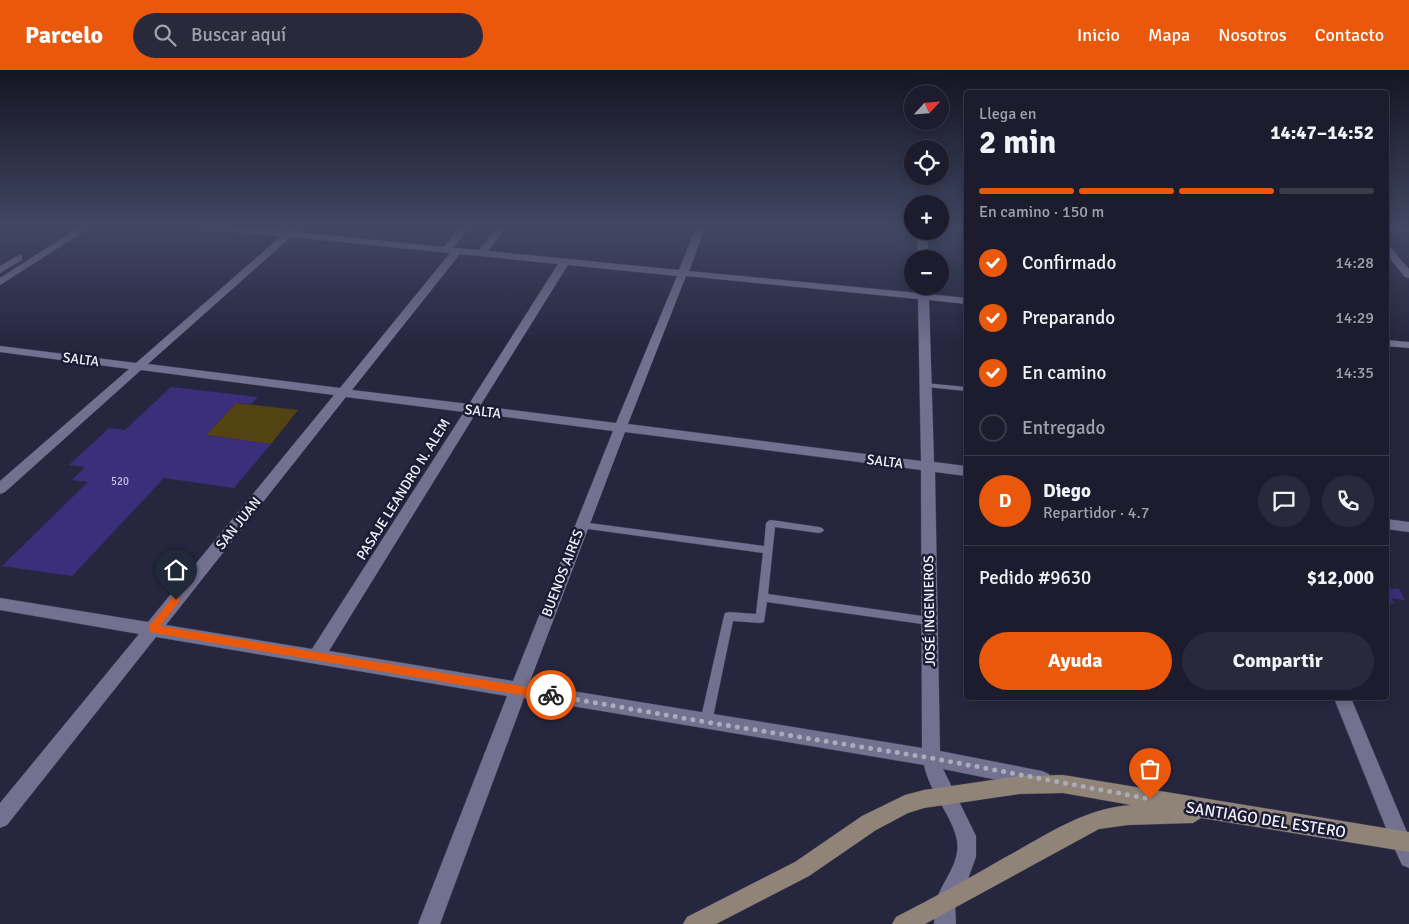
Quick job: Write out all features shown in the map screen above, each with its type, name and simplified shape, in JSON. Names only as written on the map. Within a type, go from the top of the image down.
[{"type":"main road","name":"SANTIAGO DEL ESTERO","points":[[1063,784],[1406,847]]},
{"type":"main road","points":[[694,924],[802,869],[868,823],[905,804],[947,795],[1019,785],[1063,784]]},
{"type":"main road","points":[[903,924],[945,903],[1078,828],[1099,819],[1128,815],[1221,812]]},
{"type":"street","points":[[0,282],[27,265]]},
{"type":"street","points":[[0,489],[253,265]]},
{"type":"street","name":"SAN JUAN","points":[[0,818],[343,392],[441,265]]},
{"type":"street","name":"PASAJE LEANDRO N. ALEM","points":[[316,657],[563,265]]},
{"type":"street","points":[[595,265],[904,290]]},
{"type":"street","name":"BUENOS AIRES","points":[[429,924],[517,689],[685,265]]},
{"type":"street","points":[[1400,265],[1409,275]]},
{"type":"street","name":"JOSÉ INGENIEROS","points":[[923,295],[927,385],[931,758],[935,775],[947,795],[966,836],[966,857],[958,880],[945,903],[945,924]]},
{"type":"street","points":[[940,295],[964,301]]},
{"type":"street","points":[[1389,343],[1409,345]]},
{"type":"street","name":"SALTA","points":[[0,349],[964,471]]},
{"type":"street","points":[[1389,524],[1409,527]]},
{"type":"street","name":"SANTIAGO DEL ESTERO","points":[[0,604],[931,758],[1063,784]]},
{"type":"street","points":[[1344,700],[1406,847]]},
{"type":"lane","points":[[927,385],[964,389]]},
{"type":"lane","points":[[706,722],[729,616],[760,619],[771,524],[819,530]]},
{"type":"lane","points":[[581,525],[768,550]]},
{"type":"lane","points":[[763,597],[930,621]]},
{"type":"shaded area","points":[[236,403],[298,410],[271,444],[206,435]]},
{"type":"building","points":[[171,387],[258,397],[251,404],[236,403],[206,435],[271,444],[234,488],[164,478],[72,576],[2,566],[88,482],[72,480],[85,467],[69,465],[109,428],[125,430]]},
{"type":"building","points":[[1389,588],[1399,589],[1405,600],[1391,598],[1395,604],[1389,603]]},
{"type":"way so far","points":[[551,695],[931,758],[1150,799]]},
{"type":"route","points":[[176,600],[152,629],[551,695]]}]
